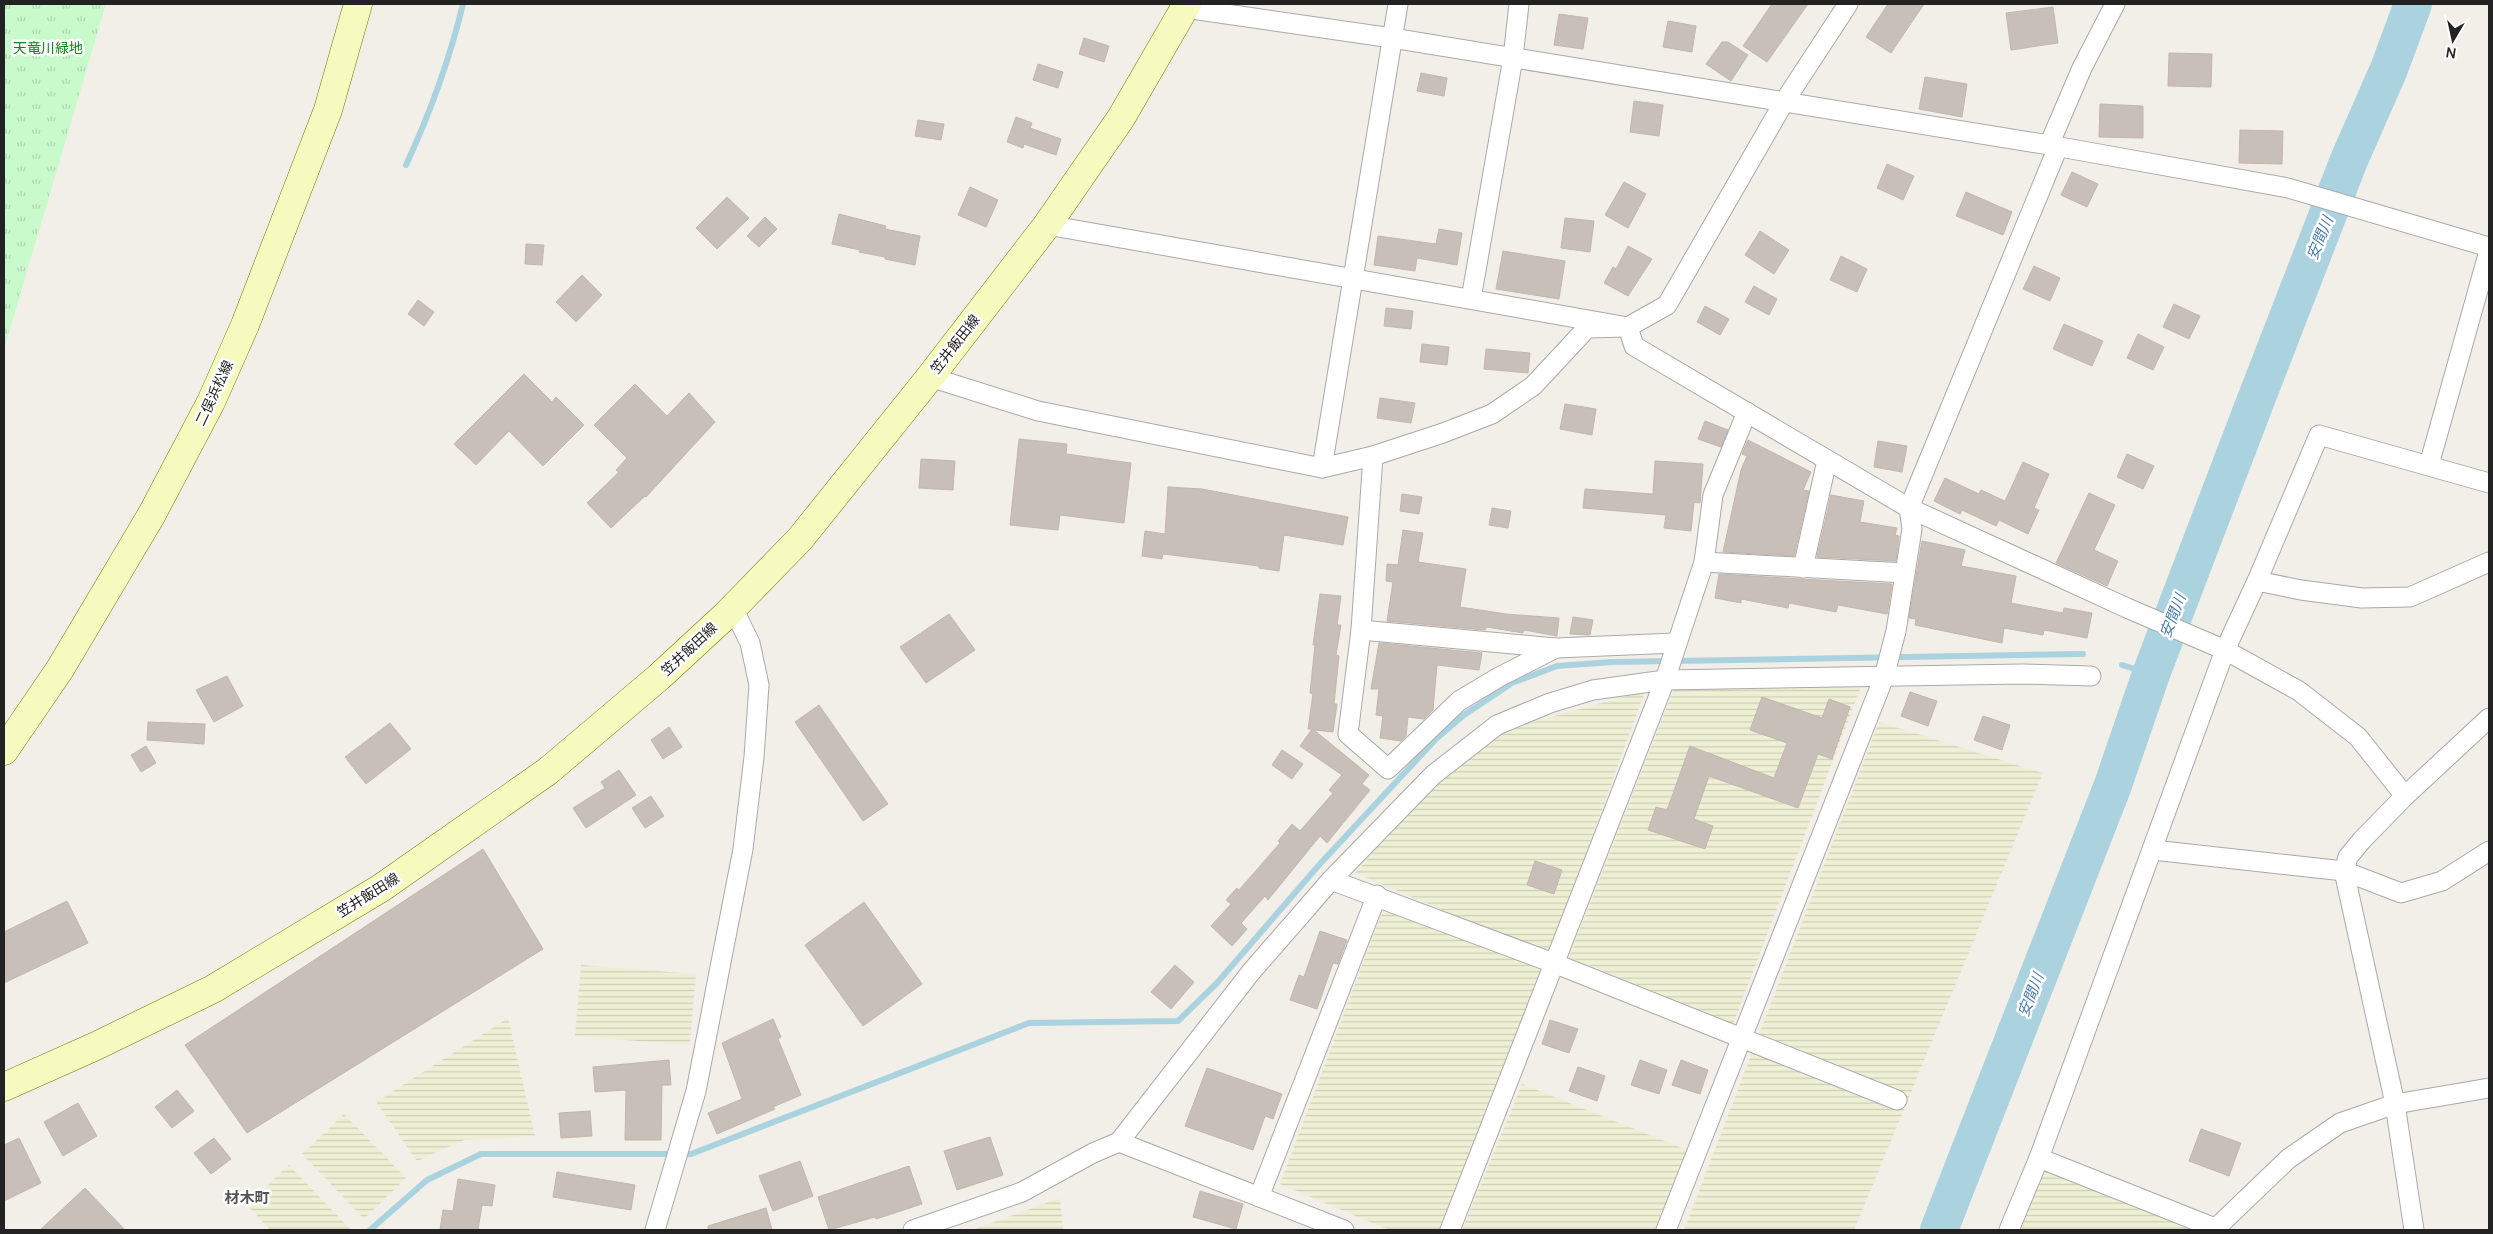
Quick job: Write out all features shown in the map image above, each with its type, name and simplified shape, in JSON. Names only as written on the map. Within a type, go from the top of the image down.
[{"type":"main road","name":"二俣浜松線","points":[[4,751],[60,669],[152,514],[211,402],[245,325],[328,110],[358,4]]},
{"type":"main road","name":"笠井飯田線","points":[[4,1087],[96,1046],[212,989],[382,888],[548,771],[659,677],[733,608],[800,539],[930,377],[1047,225],[1121,118],[1186,6]]},
{"type":"street","points":[[1322,468],[1398,4]]},
{"type":"street","points":[[1471,299],[1513,58],[1519,4]]},
{"type":"street","points":[[930,377],[1038,411],[1322,468],[1373,456],[1443,433],[1492,414],[1533,386],[1587,328],[1628,327],[1666,306],[1784,102],[1848,4]]},
{"type":"street","points":[[1666,1230],[1885,673],[1893,643],[1912,529],[1909,508],[2054,146],[2082,68],[2115,4]]},
{"type":"street","points":[[1186,6],[2054,146],[2288,188],[2489,249],[2429,465]]},
{"type":"street","points":[[1047,225],[1628,327]]},
{"type":"street","points":[[1628,327],[1634,346],[1909,508],[2126,608],[2218,647],[2299,691],[2351,732],[2405,796]]},
{"type":"street","points":[[1450,1230],[1556,964],[1666,677],[1704,562],[1712,495],[1747,412]]},
{"type":"street","points":[[2009,1230],[2039,1158],[2153,850],[2218,647],[2257,581],[2319,435],[2489,483]]},
{"type":"street","points":[[1373,456],[1361,630],[1348,734],[1388,769],[1459,701],[1499,677],[1556,648]]},
{"type":"street","points":[[1803,568],[1827,460]]},
{"type":"street","points":[[1704,562],[1905,574]]},
{"type":"street","points":[[2257,581],[2300,590],[2362,598],[2410,597],[2489,562]]},
{"type":"street","points":[[655,1230],[696,1091],[743,849],[754,757],[759,685],[750,643],[733,608]]},
{"type":"street","points":[[1361,630],[1556,648],[1675,645]]},
{"type":"street","points":[[920,1229],[1022,1192],[1093,1153],[1119,1142],[1251,972],[1331,880],[1433,775],[1497,725],[1550,703],[1593,690],[1666,677],[1885,673],[2091,676]]},
{"type":"street","points":[[2414,1230],[2395,1104],[2344,871],[2348,857],[2362,840],[2405,796],[2489,718]]},
{"type":"street","points":[[2153,850],[2344,871],[2401,893],[2442,881],[2489,851]]},
{"type":"street","points":[[1331,880],[1378,895],[1556,964],[1897,1100]]},
{"type":"street","points":[[1259,1197],[1378,895]]},
{"type":"street","points":[[2039,1158],[2216,1230],[2288,1159],[2340,1122],[2395,1104],[2489,1088]]},
{"type":"street","points":[[1119,1142],[1344,1230]]},
{"type":"green space","name":"天竜川緑地","points":[[4,4],[106,4],[4,349]]},
{"type":"green space","points":[[1862,684],[1733,1024],[1569,957],[1674,688]]},
{"type":"green space","points":[[1645,691],[1549,955],[1355,873],[1436,779],[1500,731]]},
{"type":"green space","points":[[1879,722],[2043,773],[1854,1230],[1684,1230]]},
{"type":"green space","points":[[1384,907],[1545,970],[1442,1230],[1389,1230],[1280,1184]]},
{"type":"green space","points":[[581,965],[696,974],[690,1045],[575,1036]]},
{"type":"green space","points":[[508,1018],[535,1136],[464,1140],[417,1161],[376,1102]]},
{"type":"green space","points":[[1522,1084],[1687,1150],[1655,1230],[1462,1230]]},
{"type":"green space","points":[[344,1114],[406,1178],[364,1219],[302,1154]]},
{"type":"green space","points":[[2039,1158],[2220,1230],[2010,1230]]},
{"type":"green space","points":[[289,1165],[351,1230],[270,1230],[247,1205]]},
{"type":"green space","points":[[1060,1198],[1063,1230],[972,1230]]},
{"type":"building","points":[[1772,4],[1808,4],[1767,62],[1743,46]]},
{"type":"building","points":[[1888,4],[1924,4],[1891,53],[1866,37]]},
{"type":"building","points":[[2053,7],[2058,43],[2011,50],[2006,13]]},
{"type":"building","points":[[1559,14],[1588,18],[1583,49],[1554,45]]},
{"type":"building","points":[[1668,21],[1696,26],[1692,52],[1663,47]]},
{"type":"building","points":[[1084,38],[1109,46],[1104,62],[1079,54]]},
{"type":"building","points":[[1722,42],[1728,42],[1748,55],[1731,81],[1706,64]]},
{"type":"building","points":[[2169,53],[2212,54],[2211,87],[2168,86]]},
{"type":"building","points":[[1038,64],[1063,72],[1058,88],[1033,80]]},
{"type":"building","points":[[1421,73],[1447,78],[1444,96],[1417,91]]},
{"type":"building","points":[[1925,77],[1967,84],[1962,117],[1919,109]]},
{"type":"building","points":[[1634,101],[1663,105],[1659,136],[1630,132]]},
{"type":"building","points":[[2100,104],[2143,106],[2143,138],[2099,137]]},
{"type":"building","points":[[1016,117],[1032,123],[1030,128],[1061,139],[1056,155],[1024,144],[1023,148],[1007,142]]},
{"type":"building","points":[[918,120],[944,124],[941,140],[915,136]]},
{"type":"building","points":[[2240,130],[2283,131],[2282,164],[2239,163]]},
{"type":"building","points":[[1887,164],[1914,176],[1903,200],[1877,188]]},
{"type":"building","points":[[2072,172],[2098,184],[2087,207],[2061,195]]},
{"type":"building","points":[[1624,182],[1646,194],[1628,228],[1605,215]]},
{"type":"building","points":[[970,187],[998,200],[986,227],[958,215]]},
{"type":"building","points":[[1966,192],[2012,212],[2003,235],[1956,216]]},
{"type":"building","points":[[727,197],[749,218],[717,249],[696,228]]},
{"type":"building","points":[[839,214],[886,226],[885,229],[920,236],[915,265],[885,259],[885,257],[832,244]]},
{"type":"building","points":[[765,217],[777,229],[759,247],[747,236]]},
{"type":"building","points":[[1565,218],[1594,221],[1590,252],[1561,248]]},
{"type":"building","points":[[1439,229],[1462,233],[1457,265],[1417,258],[1415,271],[1374,265],[1378,236],[1436,244]]},
{"type":"building","points":[[1760,231],[1789,250],[1774,274],[1745,255]]},
{"type":"building","points":[[526,244],[544,245],[542,265],[525,264]]},
{"type":"building","points":[[1628,246],[1652,259],[1628,296],[1604,283],[1613,267],[1616,269]]},
{"type":"building","points":[[1503,251],[1565,261],[1559,299],[1496,289]]},
{"type":"building","points":[[1841,256],[1867,269],[1857,292],[1830,280]]},
{"type":"building","points":[[2034,266],[2060,278],[2050,301],[2023,289]]},
{"type":"building","points":[[582,275],[602,295],[576,322],[556,302]]},
{"type":"building","points":[[1754,286],[1777,299],[1769,315],[1745,302]]},
{"type":"building","points":[[418,300],[434,312],[424,326],[408,314]]},
{"type":"building","points":[[2174,304],[2200,316],[2189,339],[2163,327]]},
{"type":"building","points":[[1705,306],[1729,319],[1720,335],[1697,322]]},
{"type":"building","points":[[1386,308],[1413,311],[1411,329],[1384,326]]},
{"type":"building","points":[[2064,324],[2103,341],[2092,366],[2053,349]]},
{"type":"building","points":[[2138,334],[2164,347],[2153,370],[2127,358]]},
{"type":"building","points":[[1422,344],[1449,347],[1447,365],[1420,362]]},
{"type":"building","points":[[1486,349],[1530,353],[1528,373],[1484,369]]},
{"type":"building","points":[[524,374],[552,402],[556,397],[584,425],[543,466],[509,431],[476,465],[454,444]]},
{"type":"building","points":[[635,384],[667,416],[689,393],[715,422],[646,497],[611,528],[587,503],[619,472],[616,470],[627,458],[594,425]]},
{"type":"building","points":[[1380,398],[1415,403],[1411,423],[1377,418]]},
{"type":"building","points":[[1565,404],[1596,409],[1592,435],[1560,429]]},
{"type":"building","points":[[1705,421],[1728,430],[1721,447],[1698,439]]},
{"type":"building","points":[[1019,439],[1067,444],[1066,454],[1131,463],[1124,523],[1060,515],[1058,530],[1010,525]]},
{"type":"building","points":[[1748,440],[1811,472],[1803,490],[1809,491],[1794,556],[1723,552],[1741,470],[1747,456],[1742,454]]},
{"type":"building","points":[[1878,441],[1907,446],[1902,472],[1874,467]]},
{"type":"building","points":[[2127,454],[2154,466],[2143,489],[2117,477]]},
{"type":"building","points":[[921,459],[955,461],[953,490],[919,488]]},
{"type":"building","points":[[1655,461],[1703,464],[1700,503],[1694,502],[1691,531],[1664,528],[1666,515],[1583,508],[1585,489],[1653,494]]},
{"type":"building","points":[[2023,462],[2049,474],[2034,508],[2039,510],[2028,534],[1999,520],[1996,526],[1962,510],[1960,514],[1934,501],[1945,478],[1979,494],[1981,490],[2005,501]]},
{"type":"building","points":[[1168,487],[1202,489],[1348,517],[1343,545],[1284,535],[1279,571],[1259,568],[1259,566],[1163,554],[1162,559],[1142,556],[1145,531],[1165,534]]},
{"type":"building","points":[[2089,493],[2115,505],[2094,550],[2118,561],[2107,586],[2056,563]]},
{"type":"building","points":[[1402,494],[1422,497],[1419,514],[1400,511]]},
{"type":"building","points":[[1831,495],[1864,501],[1860,522],[1897,528],[1895,535],[1899,536],[1896,561],[1817,557]]},
{"type":"building","points":[[1492,508],[1511,511],[1508,528],[1489,525]]},
{"type":"building","points":[[1403,530],[1423,533],[1418,562],[1466,569],[1460,607],[1506,614],[1559,618],[1557,636],[1524,630],[1523,633],[1487,627],[1485,630],[1387,621],[1393,582],[1386,581],[1387,564],[1398,565]]},
{"type":"building","points":[[1922,541],[1965,550],[1961,566],[2016,576],[2011,603],[2063,613],[2064,608],[2092,613],[2087,638],[2044,630],[2043,635],[2004,628],[2002,643],[1915,625],[1916,619],[1909,618]]},
{"type":"building","points":[[1719,574],[1892,584],[1887,614],[1838,605],[1836,612],[1789,603],[1788,608],[1741,599],[1741,603],[1715,598]]},
{"type":"building","points":[[1320,594],[1341,596],[1337,625],[1341,625],[1336,655],[1339,656],[1334,704],[1337,704],[1333,732],[1314,730],[1369,775],[1362,784],[1370,790],[1327,843],[1320,836],[1268,900],[1265,896],[1241,923],[1247,929],[1232,946],[1211,926],[1231,904],[1226,900],[1237,888],[1239,890],[1280,843],[1278,841],[1292,824],[1300,831],[1333,793],[1329,790],[1342,775],[1300,746],[1312,729],[1308,729],[1313,694],[1310,693],[1315,645],[1313,645]]},
{"type":"building","points":[[949,614],[975,650],[926,683],[900,647]]},
{"type":"building","points":[[1573,617],[1593,620],[1590,635],[1570,634]]},
{"type":"building","points":[[1379,643],[1482,653],[1479,670],[1437,665],[1433,710],[1424,719],[1408,717],[1406,736],[1401,741],[1380,738],[1383,716],[1376,715],[1379,689],[1371,689]]},
{"type":"building","points":[[227,676],[243,706],[214,722],[196,690]]},
{"type":"building","points":[[1910,692],[1937,701],[1928,726],[1901,716]]},
{"type":"building","points":[[1762,697],[1822,718],[1829,699],[1850,707],[1832,759],[1818,754],[1798,808],[1709,776],[1694,819],[1713,826],[1705,849],[1648,830],[1656,807],[1667,810],[1690,746],[1774,778],[1787,743],[1750,730]]},
{"type":"building","points":[[819,705],[888,804],[863,821],[795,722]]},
{"type":"building","points":[[1983,716],[2010,725],[2002,750],[1974,740]]},
{"type":"building","points":[[148,722],[205,724],[204,744],[147,740]]},
{"type":"building","points":[[390,723],[411,749],[366,784],[345,757]]},
{"type":"building","points":[[669,727],[682,747],[663,759],[651,740]]},
{"type":"building","points":[[146,746],[156,763],[141,772],[131,755]]},
{"type":"building","points":[[1282,750],[1303,764],[1292,779],[1272,765]]},
{"type":"building","points":[[619,770],[636,795],[586,828],[573,808],[605,788],[601,782]]},
{"type":"building","points":[[651,796],[664,816],[645,828],[632,808]]},
{"type":"building","points":[[483,849],[543,949],[247,1133],[185,1045]]},
{"type":"building","points":[[1535,861],[1562,870],[1554,894],[1527,885]]},
{"type":"building","points":[[67,901],[88,943],[4,983],[4,932]]},
{"type":"building","points":[[864,902],[922,984],[863,1026],[805,945]]},
{"type":"building","points":[[1320,931],[1347,940],[1338,964],[1333,963],[1317,1009],[1290,1000],[1299,975],[1304,977]]},
{"type":"building","points":[[1175,965],[1194,982],[1171,1009],[1151,992]]},
{"type":"building","points":[[773,1019],[781,1037],[778,1039],[801,1095],[773,1107],[775,1109],[717,1134],[708,1113],[742,1099],[722,1043]]},
{"type":"building","points":[[1550,1020],[1578,1029],[1569,1053],[1542,1044]]},
{"type":"building","points":[[669,1060],[671,1085],[662,1085],[661,1140],[625,1140],[626,1090],[595,1092],[593,1067]]},
{"type":"building","points":[[1640,1060],[1667,1070],[1659,1094],[1631,1085]]},
{"type":"building","points":[[1681,1060],[1708,1070],[1700,1094],[1672,1085]]},
{"type":"building","points":[[1578,1067],[1605,1076],[1597,1101],[1569,1091]]},
{"type":"building","points":[[1207,1068],[1282,1094],[1273,1119],[1265,1116],[1253,1150],[1185,1126]]},
{"type":"building","points":[[177,1090],[194,1111],[172,1128],[155,1107]]},
{"type":"building","points":[[78,1103],[97,1136],[63,1156],[44,1122]]},
{"type":"building","points":[[590,1111],[592,1136],[561,1138],[559,1113]]},
{"type":"building","points":[[2201,1129],[2241,1143],[2229,1176],[2189,1161]]},
{"type":"building","points":[[990,1137],[1003,1175],[957,1190],[944,1151]]},
{"type":"building","points":[[19,1138],[41,1183],[4,1201],[4,1145]]},
{"type":"building","points":[[214,1138],[231,1159],[211,1174],[194,1153]]},
{"type":"building","points":[[800,1161],[813,1196],[773,1211],[759,1176]]},
{"type":"building","points":[[909,1166],[922,1204],[876,1219],[875,1217],[829,1230],[818,1197]]},
{"type":"building","points":[[557,1172],[635,1185],[631,1210],[553,1197]]},
{"type":"building","points":[[458,1179],[495,1185],[492,1206],[482,1205],[478,1230],[440,1230],[443,1210],[453,1211]]},
{"type":"building","points":[[85,1188],[125,1230],[40,1230]]},
{"type":"building","points":[[1200,1191],[1243,1204],[1236,1229],[1193,1217]]},
{"type":"building","points":[[766,1208],[772,1230],[708,1230],[708,1226]]},
{"type":"waterway","points":[[406,165],[439,86],[463,4]]},
{"type":"waterway","name":"安間川","points":[[1939,1230],[2113,785],[2151,674],[2257,397],[2349,160],[2389,69],[2413,4]]},
{"type":"waterway","points":[[370,1230],[427,1180],[481,1154],[691,1154],[1029,1023],[1178,1021],[1217,983],[1319,865],[1436,739],[1464,715],[1512,683],[1557,666],[1612,662],[2083,654]]},
{"type":"waterway","points":[[2122,665],[2151,674]]},
{"type":"district","name":"材木町","points":[[247,1198]]}]
